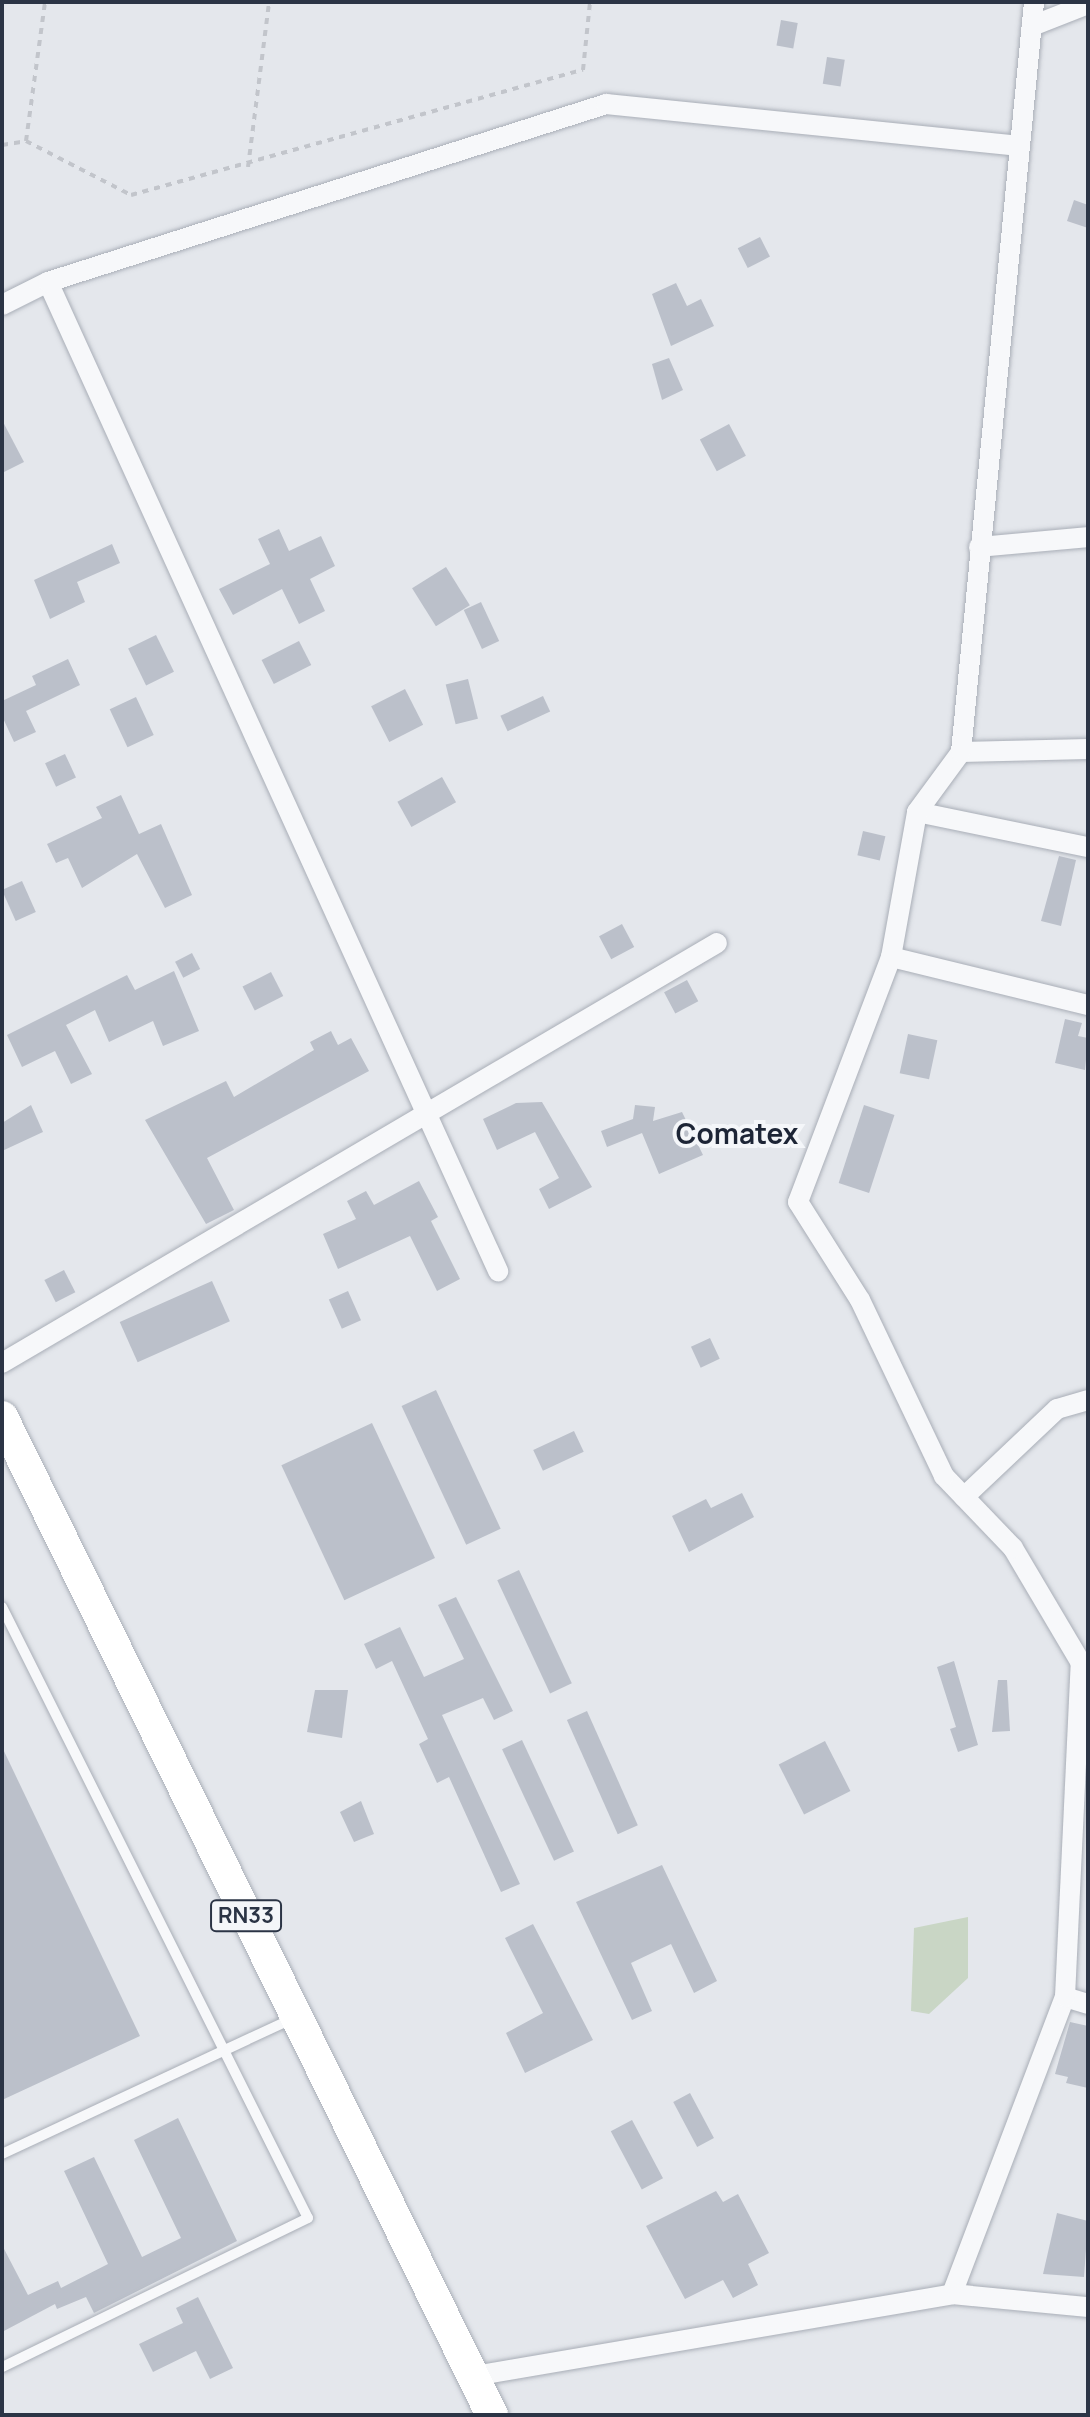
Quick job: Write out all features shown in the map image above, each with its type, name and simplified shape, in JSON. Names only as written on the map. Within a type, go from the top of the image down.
[{"type":"main road","name":"RN33","points":[[2,1417],[492,2415]]},
{"type":"street","points":[[952,2294],[1065,1997],[1084,1663],[1013,1548],[944,1476],[860,1300],[798,1202],[891,957],[917,812],[961,752],[1034,2]]},
{"type":"street","points":[[1032,26],[1088,4]]},
{"type":"street","points":[[2,305],[48,282],[606,104],[1020,146]]},
{"type":"street","points":[[48,282],[498,1271]]},
{"type":"street","points":[[979,547],[1088,537]]},
{"type":"street","points":[[961,752],[1088,749]]},
{"type":"street","points":[[917,812],[1088,847]]},
{"type":"street","points":[[2,1363],[717,943]]},
{"type":"street","points":[[891,957],[1088,1005]]},
{"type":"street","points":[[964,1497],[1057,1409],[1088,1400]]},
{"type":"street","points":[[1065,1997],[1088,2004]]},
{"type":"street","points":[[474,2376],[952,2294],[1088,2307]]},
{"type":"lane","points":[[2,1607],[308,2218],[2,2367]]},
{"type":"lane","points":[[2,2154],[295,2017]]},
{"type":"path","points":[[26,141],[45,2]]},
{"type":"path","points":[[248,167],[269,2]]},
{"type":"path","points":[[2,145],[26,141],[131,195],[248,167],[583,70],[590,2]]},
{"type":"green space","points":[[968,1917],[968,1978],[929,2014],[911,2011],[914,1928]]},
{"type":"building","points":[[781,20],[798,23],[793,49],[776,46]]},
{"type":"building","points":[[827,57],[845,60],[841,86],[823,84]]},
{"type":"building","points":[[1074,200],[1088,205],[1088,228],[1067,221]]},
{"type":"building","points":[[760,237],[770,257],[748,268],[738,248]]},
{"type":"building","points":[[676,283],[687,306],[701,299],[714,326],[671,346],[652,294]]},
{"type":"building","points":[[669,358],[683,390],[662,400],[652,364]]},
{"type":"building","points":[[2,420],[24,462],[2,473]]},
{"type":"building","points":[[729,424],[746,456],[717,471],[700,439]]},
{"type":"building","points":[[279,529],[289,551],[321,536],[335,566],[310,579],[325,611],[299,624],[282,589],[233,615],[219,589],[270,564],[258,539]]},
{"type":"building","points":[[112,544],[120,563],[77,582],[85,602],[50,619],[34,580]]},
{"type":"building","points":[[446,567],[470,605],[436,626],[412,588]]},
{"type":"building","points":[[481,602],[499,641],[482,649],[464,610]]},
{"type":"building","points":[[156,635],[174,672],[146,685],[128,649]]},
{"type":"building","points":[[299,641],[311,665],[274,684],[262,660]]},
{"type":"building","points":[[68,659],[80,685],[26,711],[36,732],[14,742],[2,716],[2,701],[36,685],[32,676]]},
{"type":"building","points":[[468,679],[478,719],[456,724],[446,685]]},
{"type":"building","points":[[405,689],[423,725],[389,742],[371,706]]},
{"type":"building","points":[[543,696],[550,711],[508,731],[500,716]]},
{"type":"building","points":[[136,697],[154,735],[127,747],[110,709]]},
{"type":"building","points":[[65,754],[76,778],[56,787],[45,763]]},
{"type":"building","points":[[442,777],[456,802],[411,827],[397,802]]},
{"type":"building","points":[[121,795],[139,834],[161,824],[192,895],[165,908],[137,854],[82,888],[68,858],[56,863],[47,844],[102,818],[96,807]]},
{"type":"building","points":[[863,831],[885,836],[880,861],[857,855]]},
{"type":"building","points":[[1059,856],[1076,860],[1061,926],[1041,921]]},
{"type":"building","points":[[22,881],[36,912],[16,921],[2,890]]},
{"type":"building","points":[[622,924],[634,947],[611,959],[599,936]]},
{"type":"building","points":[[192,953],[200,969],[183,978],[175,962]]},
{"type":"building","points":[[174,971],[199,1031],[163,1046],[153,1021],[109,1042],[95,1010],[66,1025],[92,1074],[71,1084],[55,1051],[22,1067],[7,1035],[127,975],[135,990]]},
{"type":"building","points":[[271,972],[283,996],[255,1011],[242,987]]},
{"type":"building","points":[[687,980],[698,1001],[675,1013],[664,992]]},
{"type":"building","points":[[1065,1019],[1082,1023],[1078,1036],[1088,1038],[1085,1070],[1055,1063]]},
{"type":"building","points":[[331,1031],[338,1045],[351,1038],[369,1071],[207,1158],[234,1210],[206,1224],[145,1120],[226,1081],[234,1097],[314,1050],[310,1042]]},
{"type":"building","points":[[908,1034],[937,1040],[929,1079],[900,1073]]},
{"type":"building","points":[[542,1102],[592,1187],[549,1209],[539,1189],[559,1178],[535,1132],[497,1150],[483,1119],[516,1103]]},
{"type":"building","points":[[31,1105],[43,1132],[2,1151],[2,1123]]},
{"type":"building","points":[[635,1105],[655,1107],[653,1121],[682,1112],[703,1155],[659,1174],[642,1133],[607,1147],[601,1131],[633,1119]]},
{"type":"building","points":[[864,1105],[894,1115],[869,1193],[839,1183]]},
{"type":"building","points":[[419,1181],[438,1217],[431,1221],[460,1279],[437,1291],[410,1236],[338,1269],[323,1234],[356,1219],[347,1201],[366,1191],[374,1205]]},
{"type":"building","points":[[64,1270],[75,1292],[56,1302],[44,1280]]},
{"type":"building","points":[[212,1281],[230,1321],[138,1362],[120,1322]]},
{"type":"building","points":[[348,1291],[361,1320],[342,1329],[329,1300]]},
{"type":"building","points":[[710,1338],[720,1359],[701,1368],[691,1347]]},
{"type":"building","points":[[436,1390],[501,1529],[466,1545],[402,1406]]},
{"type":"building","points":[[372,1423],[435,1558],[344,1600],[281,1465]]},
{"type":"building","points":[[574,1431],[584,1452],[543,1471],[533,1450]]},
{"type":"building","points":[[742,1493],[754,1517],[689,1552],[672,1516],[706,1499],[711,1508]]},
{"type":"building","points":[[519,1570],[572,1683],[550,1693],[497,1580]]},
{"type":"building","points":[[456,1597],[513,1711],[494,1720],[483,1698],[442,1715],[520,1884],[501,1892],[449,1777],[437,1783],[419,1744],[428,1739],[392,1661],[376,1669],[364,1644],[400,1627],[424,1677],[464,1659],[438,1605]]},
{"type":"building","points":[[954,1661],[978,1745],[958,1752],[950,1729],[956,1727],[937,1667]]},
{"type":"building","points":[[998,1680],[1007,1680],[1010,1731],[992,1732]]},
{"type":"building","points":[[315,1690],[348,1690],[342,1738],[307,1732]]},
{"type":"building","points":[[587,1711],[638,1825],[618,1834],[567,1720]]},
{"type":"building","points":[[522,1740],[574,1851],[554,1861],[502,1749]]},
{"type":"building","points":[[825,1741],[850,1791],[804,1815],[779,1765]]},
{"type":"building","points":[[2,1747],[140,2036],[2,2100]]},
{"type":"building","points":[[361,1801],[374,1834],[354,1842],[340,1812]]},
{"type":"building","points":[[662,1865],[717,1981],[694,1993],[671,1944],[631,1963],[652,2011],[632,2020],[576,1902]]},
{"type":"building","points":[[533,1924],[593,2040],[525,2073],[506,2033],[543,2013],[505,1938]]},
{"type":"building","points":[[1070,2022],[1088,2026],[1088,2088],[1066,2083],[1068,2077],[1055,2074]]},
{"type":"building","points":[[690,2093],[714,2138],[697,2147],[673,2102]]},
{"type":"building","points":[[178,2118],[237,2241],[94,2313],[86,2297],[57,2309],[55,2304],[2,2332],[2,2245],[28,2295],[58,2281],[61,2288],[108,2264],[64,2171],[94,2157],[142,2257],[181,2238],[134,2140]]},
{"type":"building","points":[[632,2120],[663,2178],[642,2190],[611,2131]]},
{"type":"building","points":[[716,2191],[723,2202],[738,2194],[769,2253],[748,2264],[758,2285],[733,2298],[723,2280],[685,2299],[646,2226]]},
{"type":"building","points":[[1057,2213],[1088,2221],[1084,2277],[1043,2274]]},
{"type":"building","points":[[198,2297],[233,2368],[210,2379],[196,2351],[153,2372],[139,2344],[183,2323],[176,2308]]},
{"type":"district","name":"Comatex","points":[[737,1133]]}]
